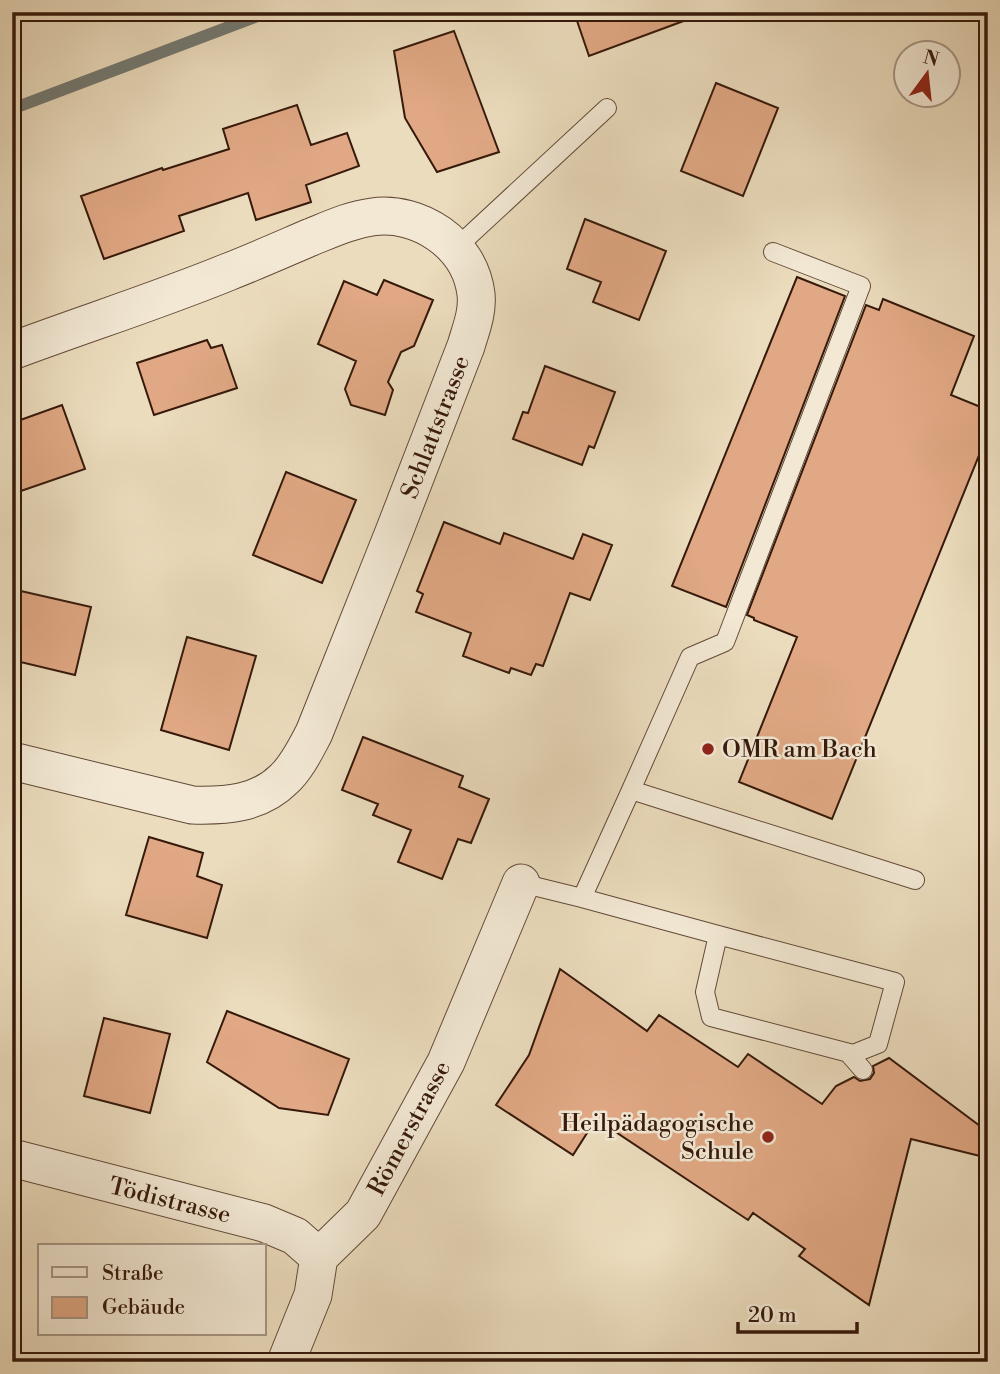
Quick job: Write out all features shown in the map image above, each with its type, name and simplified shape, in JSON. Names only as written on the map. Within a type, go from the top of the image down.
[{"type":"street","name":"Schlattstrasse","points":[[12,351],[226,273],[351,221],[374,216],[404,217],[439,232],[456,248],[471,274],[476,294],[474,320],[403,511],[314,733],[286,778],[271,789],[242,803],[192,805],[12,761]]},
{"type":"street","name":"Römerstrasse","points":[[319,1257],[363,1214],[446,1062],[521,883]]},
{"type":"street","name":"Tödistrasse","points":[[12,1158],[264,1223],[295,1236],[319,1257]]},
{"type":"street","points":[[286,1362],[313,1295],[319,1257]]},
{"type":"lane","points":[[456,248],[607,108]]},
{"type":"lane","points":[[582,898],[690,657],[725,642],[861,286],[772,252]]},
{"type":"lane","points":[[631,790],[915,880]]},
{"type":"lane","points":[[521,883],[582,898],[895,982],[878,1044],[849,1054],[711,1017],[705,992],[718,935]]},
{"type":"lane","points":[[849,1054],[863,1070]]},
{"type":"building","points":[[574,12],[696,12],[697,16],[589,56]]},
{"type":"building","points":[[454,31],[499,152],[437,172],[405,118],[394,51]]},
{"type":"building","points":[[716,83],[778,108],[743,196],[681,171]]},
{"type":"building","points":[[297,105],[311,145],[347,133],[359,166],[306,185],[311,202],[256,220],[248,193],[179,216],[184,231],[104,259],[81,196],[162,168],[163,170],[229,149],[223,129]]},
{"type":"building","points":[[585,219],[666,251],[639,320],[593,302],[601,282],[567,269]]},
{"type":"building","points":[[797,277],[845,296],[726,607],[672,586]]},
{"type":"building","points":[[384,280],[433,300],[414,346],[401,352],[388,382],[393,390],[385,415],[351,405],[345,389],[356,361],[318,344],[344,281],[377,295]]},
{"type":"building","name":"OMR am Bach","points":[[883,299],[974,336],[951,395],[988,410],[988,433],[832,819],[739,782],[797,637],[747,615],[866,305],[879,310]]},
{"type":"building","points":[[207,340],[211,348],[222,345],[237,388],[154,415],[137,363]]},
{"type":"building","points":[[545,366],[615,392],[594,448],[589,446],[582,465],[513,439],[523,412],[528,413]]},
{"type":"building","points":[[62,405],[85,469],[12,494],[12,423]]},
{"type":"building","points":[[286,472],[356,500],[322,583],[253,555]]},
{"type":"building","points":[[444,522],[500,544],[504,533],[573,559],[583,534],[612,545],[590,600],[570,593],[543,666],[536,664],[531,675],[511,668],[509,673],[463,656],[471,633],[416,612],[423,594],[417,591]]},
{"type":"building","points":[[12,589],[91,607],[75,675],[12,660]]},
{"type":"building","points":[[187,637],[256,656],[229,750],[161,730]]},
{"type":"building","points":[[363,737],[463,776],[459,787],[489,799],[471,843],[458,839],[442,879],[398,862],[411,830],[373,815],[378,804],[342,790]]},
{"type":"building","points":[[149,837],[203,853],[197,876],[222,885],[207,938],[126,915]]},
{"type":"building","name":"Heilpädagogische Schule","points":[[560,969],[647,1031],[659,1015],[738,1067],[748,1054],[822,1104],[836,1086],[854,1077],[860,1081],[870,1079],[874,1073],[873,1066],[889,1058],[988,1132],[988,1158],[911,1139],[869,1305],[799,1256],[805,1249],[753,1213],[748,1220],[596,1119],[573,1155],[496,1105],[529,1055]]},
{"type":"building","points":[[227,1011],[349,1059],[328,1115],[279,1108],[207,1062]]},
{"type":"building","points":[[104,1018],[170,1034],[150,1113],[84,1096]]},
{"type":"waterway","points":[[12,109],[268,12]]},
{"type":"place","name":"OMR am Bach","points":[[708,749]]},
{"type":"place","name":"Heilpädagogische Schule","points":[[768,1137]]}]
